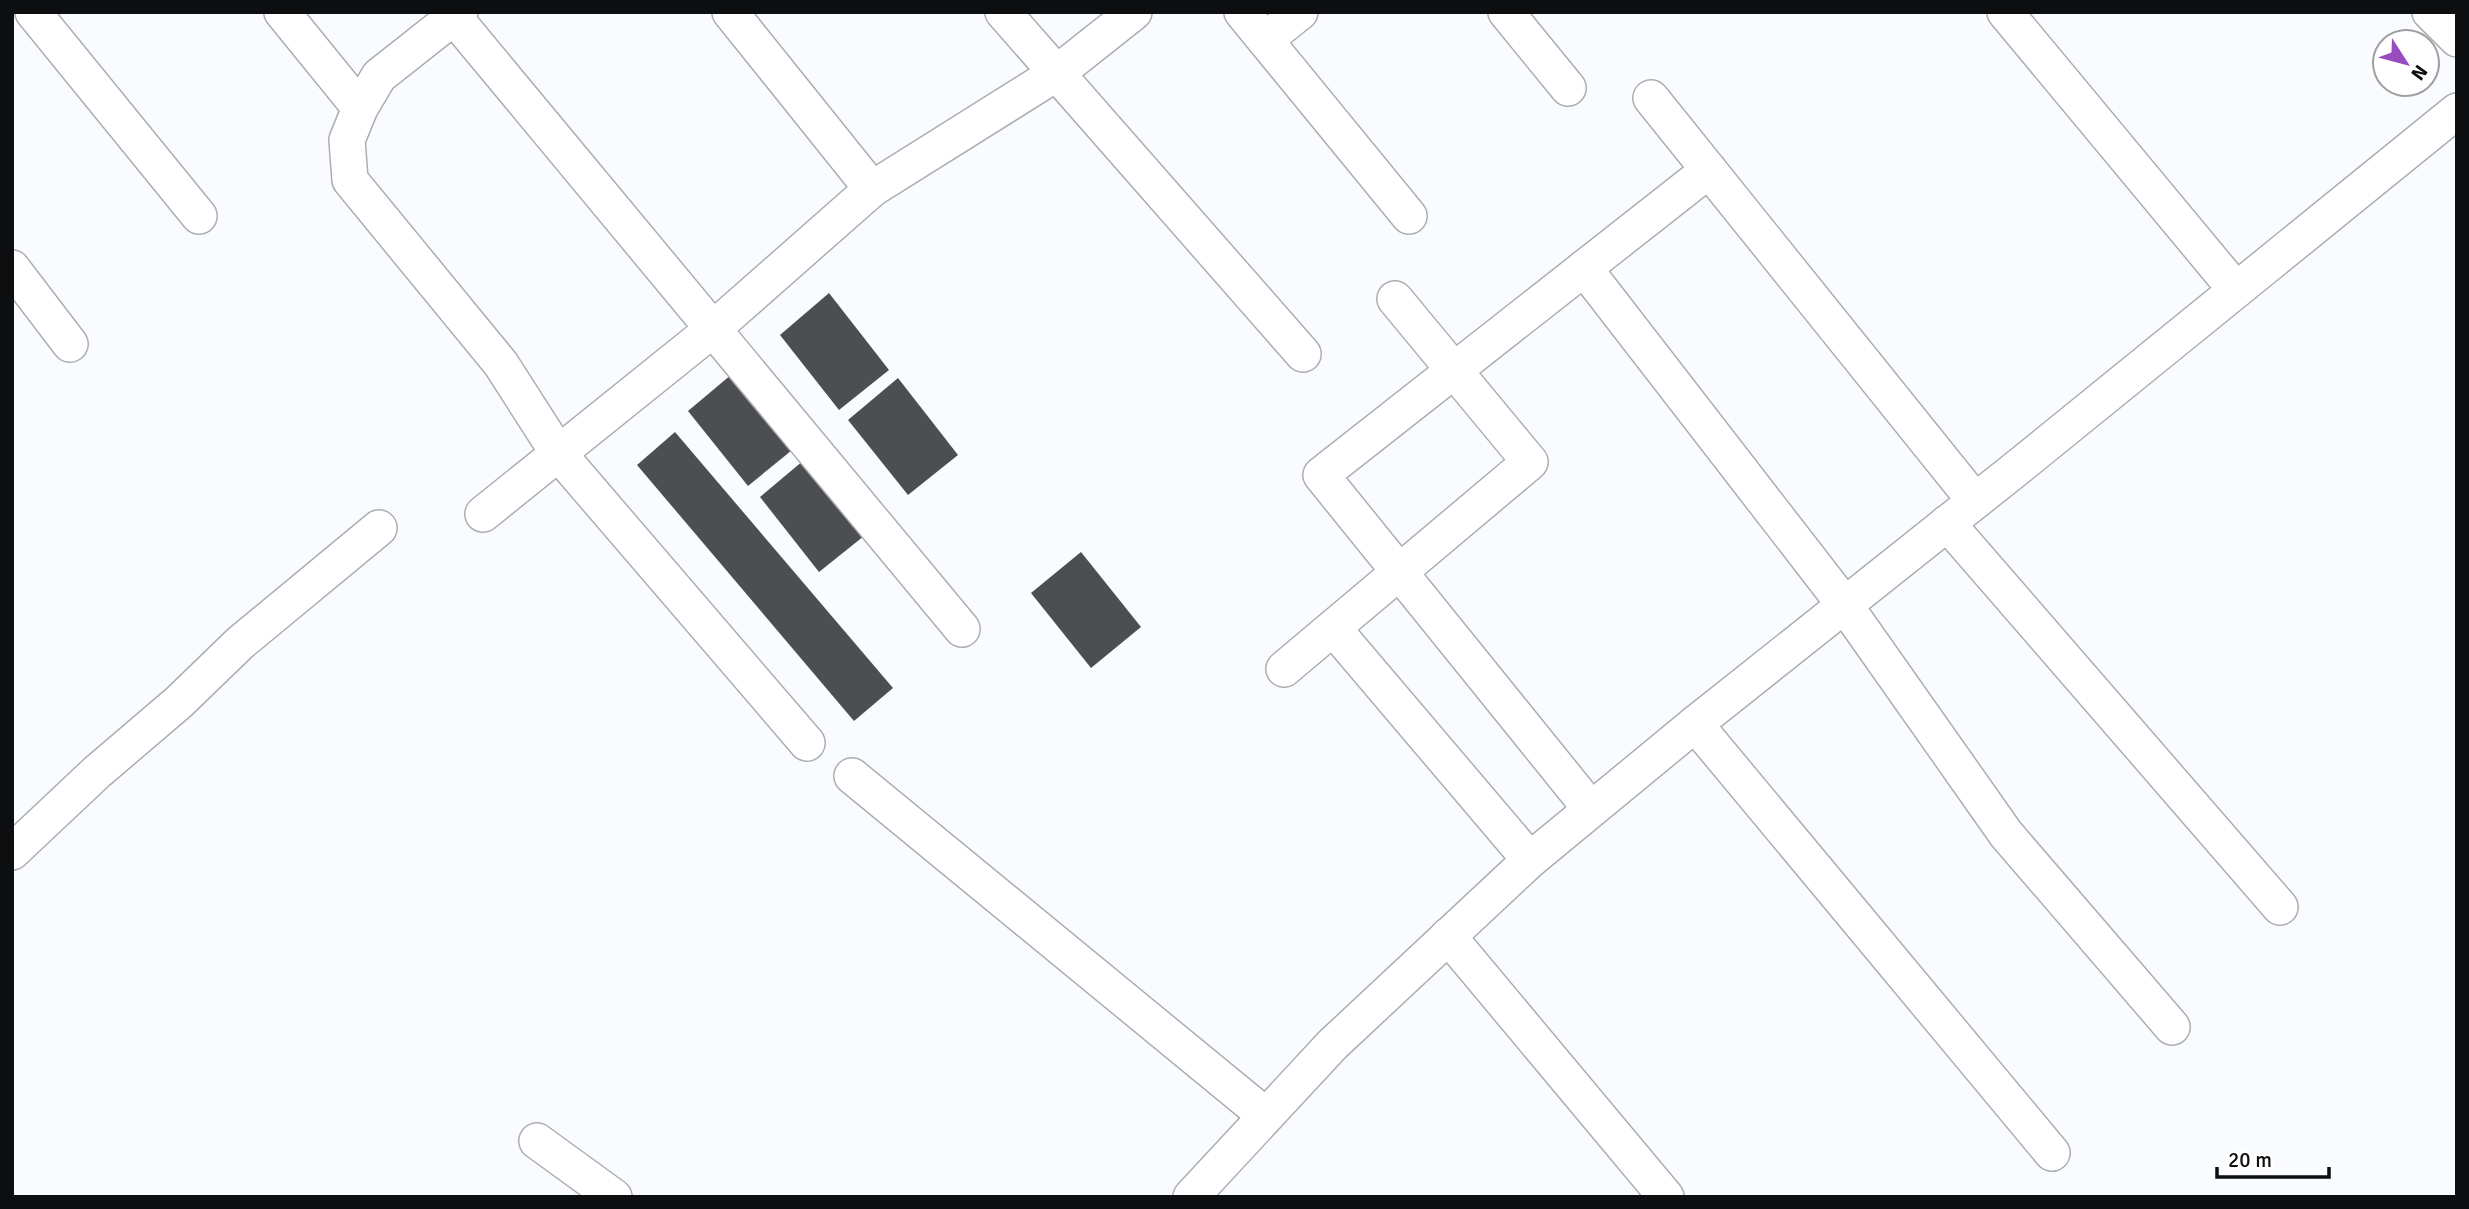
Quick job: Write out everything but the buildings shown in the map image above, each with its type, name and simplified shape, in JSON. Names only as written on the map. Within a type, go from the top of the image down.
[{"type":"street","points":[[33,12],[199,216]]},
{"type":"street","points":[[282,12],[360,107]]},
{"type":"street","points":[[730,12],[872,189]]},
{"type":"street","points":[[1003,12],[1303,354]]},
{"type":"street","points":[[483,514],[713,329],[872,189],[1057,73],[1134,12]]},
{"type":"street","points":[[1242,12],[1409,216]]},
{"type":"street","points":[[1265,40],[1300,12]]},
{"type":"street","points":[[1506,12],[1568,88]]},
{"type":"street","points":[[2005,12],[2236,290]]},
{"type":"street","points":[[2430,12],[2457,40]]},
{"type":"street","points":[[807,743],[558,453],[501,364],[350,180],[347,140],[360,107],[379,76],[457,15],[962,628]]},
{"type":"street","points":[[1651,98],[1975,501]]},
{"type":"street","points":[[1191,1197],[1332,1045],[1530,860],[1590,808],[2236,290],[2454,119]]},
{"type":"street","points":[[1590,808],[1321,475],[1709,170]]},
{"type":"street","points":[[12,268],[70,344]]},
{"type":"street","points":[[1584,268],[1844,604],[2006,834],[2172,1027]]},
{"type":"street","points":[[1283,670],[1530,462],[1395,299]]},
{"type":"street","points":[[1947,523],[2280,907]]},
{"type":"street","points":[[12,852],[97,772],[179,702],[240,643],[379,528]]},
{"type":"street","points":[[1333,628],[1530,860]]},
{"type":"street","points":[[1695,724],[2052,1153]]},
{"type":"street","points":[[852,776],[1266,1115]]},
{"type":"street","points":[[1448,936],[1666,1197]]},
{"type":"street","points":[[537,1141],[614,1197]]}]
